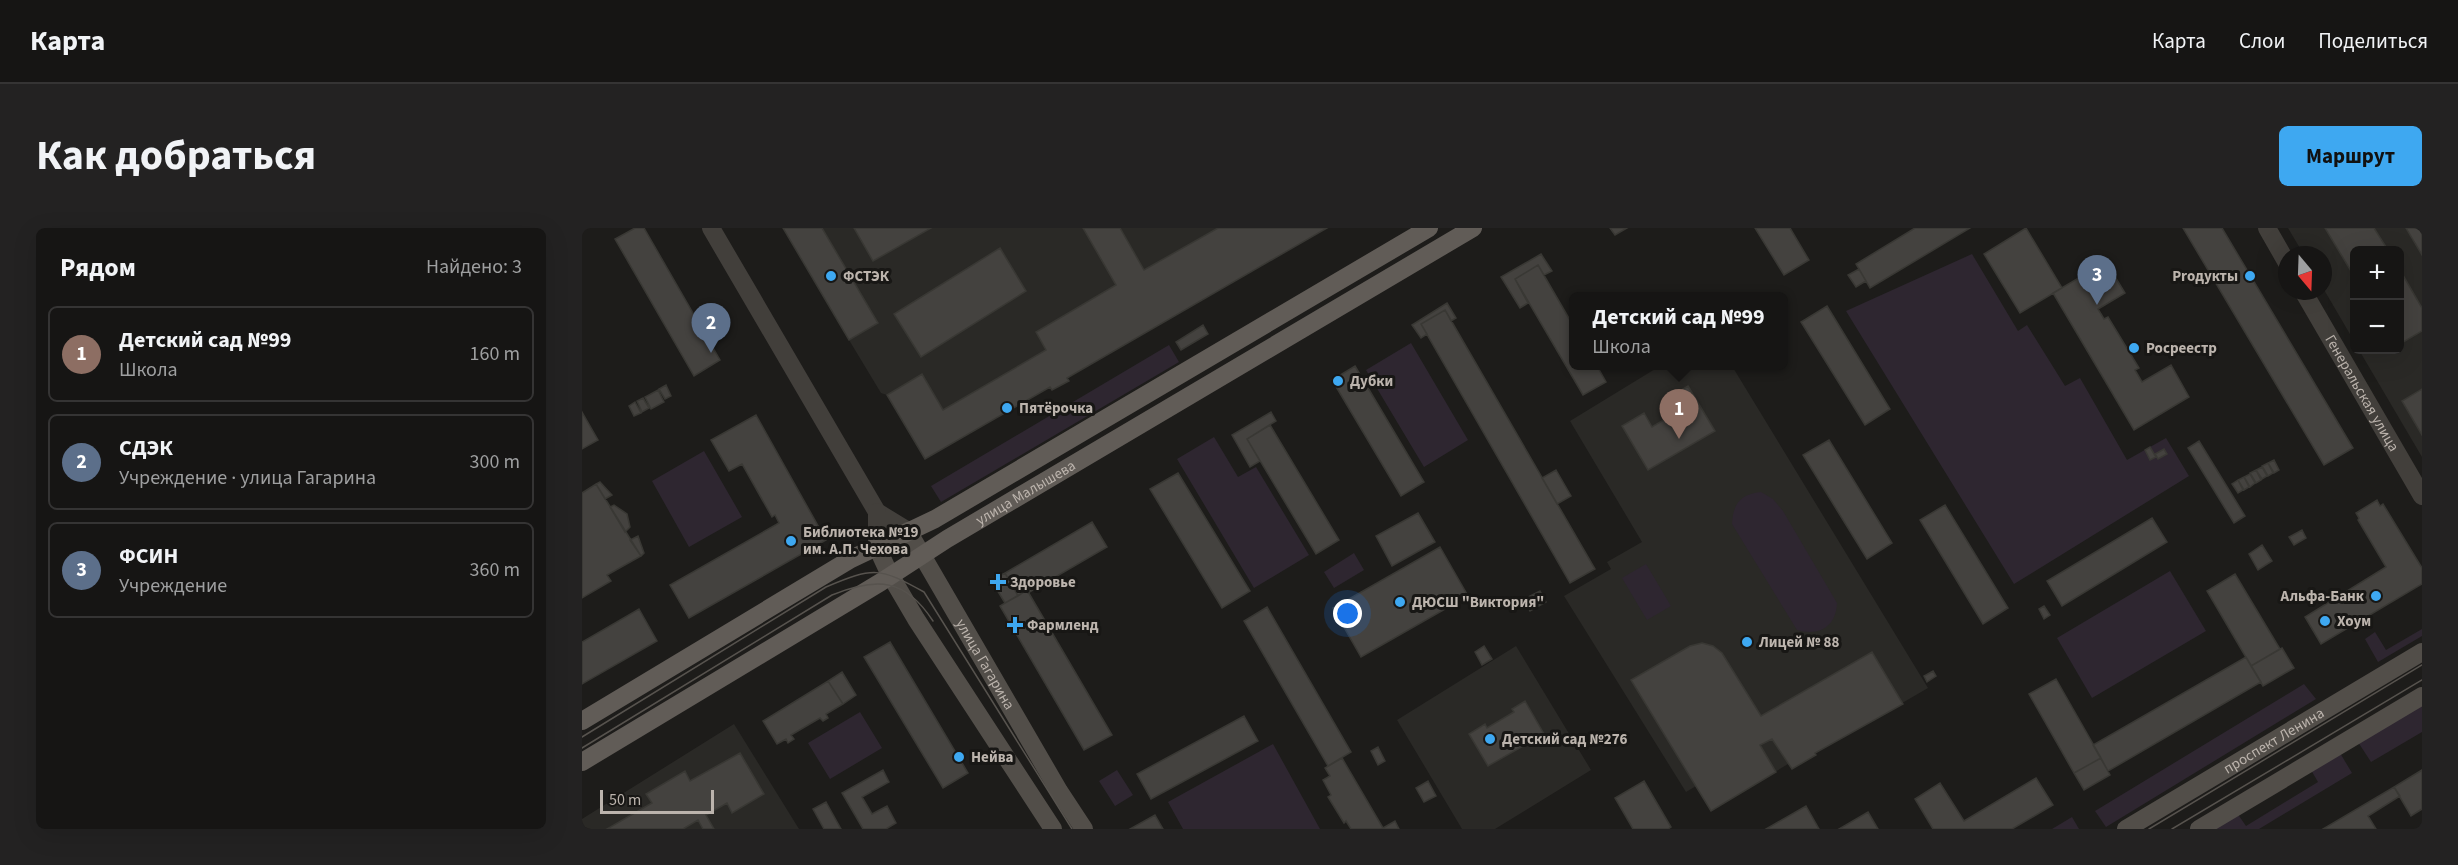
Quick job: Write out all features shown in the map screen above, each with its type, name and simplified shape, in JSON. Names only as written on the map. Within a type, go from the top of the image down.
[{"type":"main road","name":"улица Малышева","points":[[582,721],[851,559],[941,515],[1429,228]]},
{"type":"main road","name":"улица Малышева","points":[[582,762],[923,555],[1473,228]]},
{"type":"main road","name":"улица Гагарина","points":[[908,531],[1044,765],[1084,829]]},
{"type":"main road","name":"улица Гагарина","points":[[877,547],[891,576],[1053,829]]},
{"type":"main road","name":"проспект Ленина","points":[[2126,829],[2422,652]]},
{"type":"main road","points":[[2199,829],[2422,696]]},
{"type":"street","name":"улица Гагарина","points":[[711,228],[877,512],[908,531]]},
{"type":"street","points":[[2267,228],[2278,247]]},
{"type":"street","name":"Генеральская улица","points":[[2308,300],[2422,496]]},
{"type":"street","name":"улица Гагарина","points":[[877,512],[877,547]]},
{"type":"shaded area","points":[[822,228],[1327,228],[1067,378],[1069,381],[1052,390],[1050,387],[925,459],[887,395],[881,393],[849,340],[878,323]]},
{"type":"shaded area","points":[[2288,228],[2422,228],[2422,457],[2361,354],[2404,354],[2404,246],[2350,246],[2350,334],[2330,300],[2332,300],[2332,246],[2299,246]]},
{"type":"shaded area","points":[[1972,254],[2018,331],[2027,325],[2065,386],[2080,378],[2127,460],[2166,438],[2189,476],[2014,584],[1846,311]]},
{"type":"shaded area","points":[[1411,343],[1468,440],[1424,467],[1366,370]]},
{"type":"shaded area","points":[[1169,345],[1179,362],[941,502],[931,486]]},
{"type":"shaded area","name":"Лицей № 88","points":[[1653,370],[1734,370],[1928,688],[1792,769],[1788,764],[1711,811],[1696,786],[1686,792],[1564,596],[1611,569],[1607,562],[1642,542],[1570,421]]},
{"type":"shaded area","points":[[1214,437],[1238,477],[1256,467],[1309,555],[1254,588],[1177,459]]},
{"type":"shaded area","points":[[704,451],[742,517],[689,547],[652,481]]},
{"type":"shaded area","points":[[1761,492],[1773,499],[1783,511],[1837,603],[1833,619],[1819,631],[1797,630],[1732,524],[1734,511],[1739,501],[1748,495]]},
{"type":"shaded area","points":[[1354,553],[1364,570],[1334,588],[1324,572]]},
{"type":"shaded area","points":[[1646,564],[1671,606],[1647,620],[1622,578]]},
{"type":"shaded area","points":[[2170,571],[2206,631],[2092,698],[2057,638]]},
{"type":"shaded area","points":[[2422,629],[2422,636],[2378,662],[2365,639],[2375,632],[2386,650]]},
{"type":"shaded area","name":"Детский сад №276","points":[[1516,646],[1591,770],[1495,829],[1462,829],[1397,720]]},
{"type":"shaded area","points":[[2304,684],[2316,699],[2106,827],[2095,811]]},
{"type":"shaded area","points":[[2422,703],[2422,732],[2371,762],[2358,742]]},
{"type":"shaded area","points":[[860,712],[882,748],[830,779],[808,743]]},
{"type":"shaded area","points":[[734,724],[799,829],[582,829],[582,819]]},
{"type":"shaded area","points":[[1273,744],[1320,829],[1183,829],[1168,802]]},
{"type":"shaded area","points":[[2340,753],[2352,773],[2259,829],[2211,829],[2237,813],[2246,826],[2318,782],[2311,770]]},
{"type":"shaded area","points":[[1117,770],[1133,795],[1115,806],[1099,781]]},
{"type":"shaded area","points":[[2072,817],[2079,829],[2052,829]]},
{"type":"building","points":[[635,228],[644,228],[720,360],[694,376],[615,239]]},
{"type":"building","name":"ФСТЭК","points":[[783,228],[822,228],[878,323],[849,340]]},
{"type":"building","points":[[854,228],[931,228],[873,261]]},
{"type":"building","points":[[1083,228],[1120,228],[1144,270],[1218,228],[1327,228],[1067,378],[1069,381],[1052,390],[1050,387],[925,459],[887,395],[922,374],[943,410],[1046,350],[1036,332],[1116,285]]},
{"type":"building","points":[[1610,228],[1627,228],[1615,235]]},
{"type":"building","points":[[1755,228],[1790,228],[1809,260],[1784,275]]},
{"type":"building","points":[[1915,228],[1970,228],[1870,288],[1856,264]]},
{"type":"building","points":[[2026,228],[2062,288],[2020,313],[1984,254]]},
{"type":"building","points":[[2183,228],[2222,228],[2353,448],[2324,465]]},
{"type":"building","points":[[2325,228],[2374,228],[2385,246],[2350,246],[2350,269]]},
{"type":"building","points":[[2406,228],[2422,228],[2422,255]]},
{"type":"building","points":[[1000,248],[1026,291],[921,357],[894,314]]},
{"type":"building","points":[[1541,254],[1552,271],[1544,275],[1538,265],[1515,279],[1528,303],[1520,308],[1501,277]]},
{"type":"building","points":[[2106,262],[2125,293],[2098,309],[2104,319],[2108,317],[2139,368],[2135,370],[2142,382],[2171,365],[2189,397],[2134,430],[2053,293]]},
{"type":"building","points":[[1538,265],[1569,318],[1569,370],[1599,370],[1606,382],[1583,395],[1515,279]]},
{"type":"building","points":[[1859,269],[1866,281],[1856,287],[1848,275]]},
{"type":"building","points":[[2404,277],[2422,308],[2422,331],[2404,342]]},
{"type":"building","points":[[1447,303],[1456,318],[1451,321],[1445,310],[1421,324],[1427,334],[1421,338],[1412,325]]},
{"type":"building","points":[[1827,306],[1890,409],[1865,425],[1801,322]]},
{"type":"building","points":[[1445,310],[1595,569],[1570,583],[1421,324]]},
{"type":"building","points":[[1203,325],[1208,334],[1181,350],[1176,342]]},
{"type":"building","points":[[1355,366],[1424,482],[1401,496],[1332,380]]},
{"type":"building","points":[[666,385],[671,396],[665,399],[659,389]]},
{"type":"building","points":[[1688,386],[1715,431],[1648,470],[1622,426],[1644,413],[1652,427],[1677,412],[1668,398]]},
{"type":"building","points":[[2422,389],[2422,435],[2402,401]]},
{"type":"building","points":[[658,390],[664,402],[651,409],[645,397]]},
{"type":"building","points":[[643,398],[649,408],[642,412],[637,401]]},
{"type":"building","points":[[635,402],[641,413],[634,416],[629,406]]},
{"type":"building","points":[[582,412],[598,440],[582,449]]},
{"type":"building","points":[[1271,412],[1276,421],[1247,439],[1260,461],[1250,467],[1232,435]]},
{"type":"building","points":[[756,415],[826,540],[689,618],[670,585],[779,523],[775,515],[772,517],[742,464],[729,471],[711,440]]},
{"type":"building","points":[[1270,425],[1339,540],[1316,554],[1247,439]]},
{"type":"building","points":[[1829,440],[1892,543],[1867,559],[1803,455]]},
{"type":"building","points":[[2199,441],[2245,516],[2234,523],[2188,448]]},
{"type":"building","points":[[2150,447],[2156,457],[2150,460],[2145,450]]},
{"type":"building","points":[[2164,449],[2167,454],[2158,459],[2155,454]]},
{"type":"building","points":[[2274,460],[2279,470],[2274,473],[2268,463]]},
{"type":"building","points":[[2268,463],[2273,473],[2268,476],[2262,466]]},
{"type":"building","points":[[2262,467],[2267,476],[2262,479],[2256,470]]},
{"type":"building","points":[[1556,470],[1571,496],[1557,504],[1542,478]]},
{"type":"building","points":[[2256,470],[2261,480],[2256,483],[2250,473]]},
{"type":"building","points":[[1178,473],[1250,591],[1222,608],[1150,489]]},
{"type":"building","points":[[2250,474],[2255,483],[2250,487],[2244,477]]},
{"type":"building","points":[[2244,477],[2249,487],[2244,490],[2238,480]]},
{"type":"building","points":[[2238,480],[2243,490],[2238,493],[2232,484]]},
{"type":"building","points":[[600,482],[612,495],[605,499],[596,484]]},
{"type":"building","points":[[596,484],[641,556],[607,575],[611,581],[582,598],[582,493]]},
{"type":"building","points":[[2377,500],[2380,506],[2383,504],[2422,568],[2422,584],[2321,644],[2305,617],[2386,567],[2356,513]]},
{"type":"building","points":[[614,505],[627,514],[630,527],[625,532],[610,507]]},
{"type":"building","points":[[1945,505],[2008,608],[1983,624],[1920,520]]},
{"type":"building","points":[[1418,513],[1435,542],[1392,566],[1376,536]]},
{"type":"building","points":[[2152,518],[2167,542],[2062,606],[2047,581]]},
{"type":"building","points":[[1092,522],[1107,547],[1028,593],[1027,590],[1018,596],[1005,573]]},
{"type":"building","points":[[2302,530],[2306,538],[2294,545],[2289,537]]},
{"type":"building","points":[[638,536],[644,553],[641,556],[630,540]]},
{"type":"building","points":[[2262,545],[2272,561],[2258,570],[2249,554]]},
{"type":"building","name":"ДЮСШ \"Виктория\"","points":[[1440,547],[1468,596],[1361,657],[1333,608]]},
{"type":"building","points":[[1005,573],[1018,596],[1005,603],[991,580]]},
{"type":"building","points":[[2235,574],[2280,649],[2251,666],[2207,591]]},
{"type":"building","points":[[1027,590],[1112,735],[1084,750],[1000,606]]},
{"type":"building","points":[[1540,591],[1546,602],[1530,611],[1524,599]]},
{"type":"building","points":[[2044,606],[2050,615],[2044,619],[2039,609]]},
{"type":"building","points":[[1267,607],[1351,752],[1328,766],[1244,621]]},
{"type":"building","points":[[639,609],[657,641],[582,684],[582,642]]},
{"type":"building","points":[[890,642],[968,773],[943,788],[864,657]]},
{"type":"building","points":[[1702,643],[1713,646],[1722,653],[1761,716],[1872,652],[1903,704],[1815,753],[1816,755],[1792,769],[1772,739],[1760,745],[1776,772],[1711,811],[1631,680],[1690,646]]},
{"type":"building","points":[[1484,646],[1492,659],[1482,665],[1475,652]]},
{"type":"building","points":[[2282,648],[2294,668],[2263,686],[2251,666]]},
{"type":"building","points":[[2246,657],[2261,682],[2108,771],[2093,745]]},
{"type":"building","points":[[1933,671],[1936,676],[1927,682],[1924,676]]},
{"type":"building","points":[[842,672],[856,695],[843,704],[828,681]]},
{"type":"building","points":[[2056,679],[2101,758],[2074,773],[2029,694]]},
{"type":"building","points":[[828,681],[843,704],[826,714],[828,718],[823,721],[820,718],[791,735],[794,739],[788,743],[786,739],[777,744],[763,721]]},
{"type":"building","points":[[1525,701],[1544,734],[1488,766],[1469,734],[1485,724],[1487,728],[1514,712],[1512,709]]},
{"type":"building","points":[[1244,716],[1258,741],[1151,799],[1137,774]]},
{"type":"building","points":[[1378,747],[1385,761],[1378,765],[1371,751]]},
{"type":"building","points":[[740,753],[764,794],[732,813],[727,803],[706,815],[714,829],[703,829],[698,820],[683,829],[607,829],[652,803],[646,794],[685,771],[690,781]]},
{"type":"building","points":[[1342,758],[1383,828],[1351,829],[1346,821],[1344,823],[1328,797],[1331,795],[1323,780],[1330,776],[1325,768]]},
{"type":"building","points":[[2101,758],[2110,775],[2084,790],[2074,773]]},
{"type":"building","points":[[883,770],[889,782],[862,797],[872,814],[887,806],[896,823],[886,829],[863,829],[842,793]]},
{"type":"building","points":[[2422,770],[2422,809],[2411,816],[2394,787]]},
{"type":"building","points":[[2036,778],[2053,805],[2012,829],[1933,829],[1915,799],[1940,783],[1964,821]]},
{"type":"building","points":[[1428,781],[1436,796],[1424,802],[1416,788]]},
{"type":"building","points":[[1644,781],[1671,827],[1668,829],[1633,829],[1615,798]]},
{"type":"building","points":[[2394,787],[2400,796],[2368,816],[2376,829],[2323,829]]},
{"type":"building","points":[[826,802],[841,829],[824,829],[813,809]]},
{"type":"building","points":[[1806,806],[1819,829],[1766,829]]},
{"type":"building","points":[[1868,812],[1878,829],[1839,829]]},
{"type":"building","points":[[1155,815],[1163,829],[1130,829]]},
{"type":"building","points":[[1395,821],[1399,829],[1381,829],[1383,828]]},
{"type":"tram line","points":[[582,737],[826,587],[866,573],[886,574],[924,592],[1072,829]]},
{"type":"tram line","points":[[582,748],[832,595],[848,589],[876,584],[901,589],[912,596],[933,621]]},
{"type":"tram line","points":[[2149,829],[2422,665]]},
{"type":"tram line","points":[[2172,829],[2422,680]]},
{"type":"place","name":"ФСТЭК","points":[[831,276]]},
{"type":"place","name":"Proдукты","points":[[2250,276]]},
{"type":"place","name":"ФСИН","points":[[2097,305]]},
{"type":"place","name":"Росреестр","points":[[2134,348]]},
{"type":"place","name":"СДЭК","points":[[711,353]]},
{"type":"place","name":"Дубки","points":[[1338,381]]},
{"type":"place","name":"Пятёрочка","points":[[1007,408]]},
{"type":"place","name":"Детский сад №99","points":[[1679,439]]},
{"type":"place","name":"Библиотека №19 им. А.П. Чехова","points":[[791,541]]},
{"type":"place","name":"Здоровье","points":[[998,582]]},
{"type":"place","name":"Альфа-Банк","points":[[2376,596]]},
{"type":"place","name":"ДЮСШ \"Виктория\"","points":[[1400,602]]},
{"type":"place","name":"Хоум","points":[[2325,621]]},
{"type":"place","name":"Фармленд","points":[[1015,625]]},
{"type":"place","name":"Лицей № 88","points":[[1747,642]]},
{"type":"place","name":"Детский сад №276","points":[[1490,739]]},
{"type":"place","name":"Нейва","points":[[959,757]]}]
